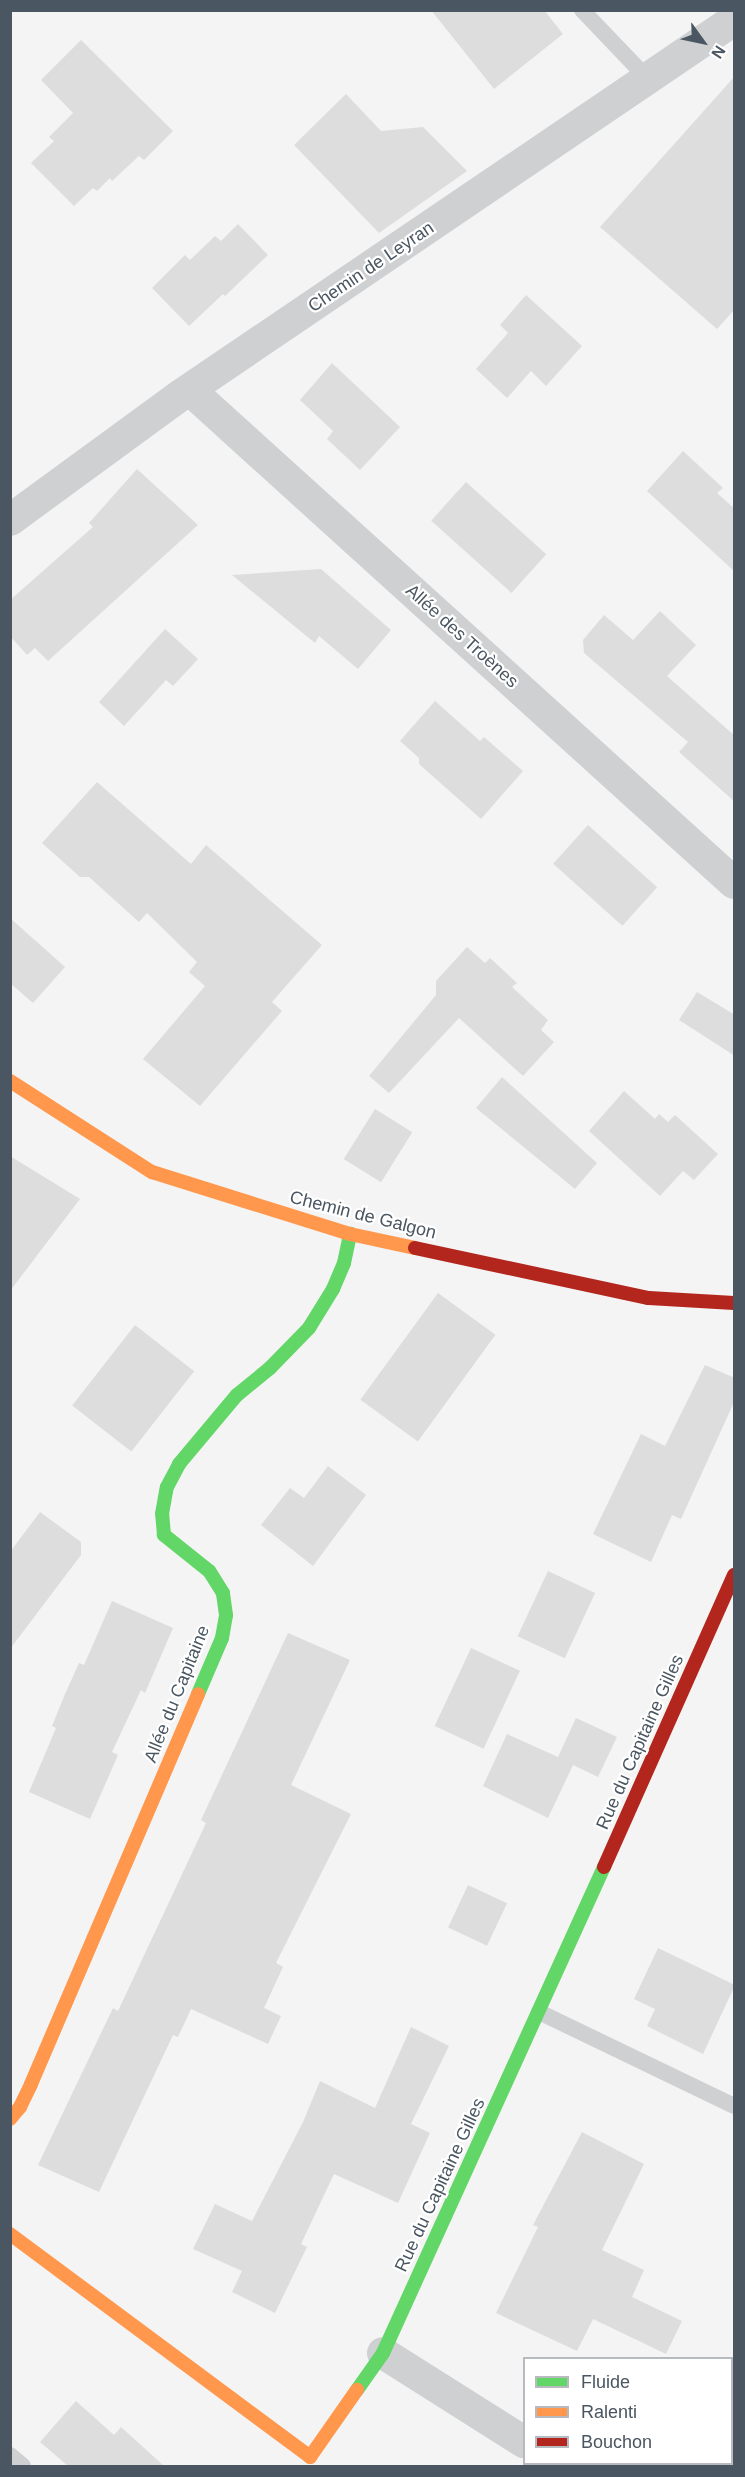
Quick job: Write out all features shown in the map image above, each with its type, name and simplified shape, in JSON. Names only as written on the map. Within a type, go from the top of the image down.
[{"type":"street","name":"Chemin de Leyran","points":[[10,520],[190,390],[735,20]]},
{"type":"street","name":"Allée des Troènes","points":[[190,390],[735,883]]},
{"type":"street","name":"Chemin de Galgon","points":[[10,1081],[152,1172],[350,1234],[649,1298],[735,1303]]},
{"type":"street","name":"Allée du Capitaine","points":[[10,2119],[24,2099],[222,1638],[226,1616],[223,1593],[210,1570],[164,1535],[162,1514],[167,1486],[179,1464],[237,1395],[270,1368],[309,1328],[333,1289],[344,1263],[350,1234]]},
{"type":"street","name":"Rue du Capitaine Gilles","points":[[10,2234],[310,2457],[383,2353],[735,1575]]},
{"type":"street","points":[[383,2353],[523,2441]]},
{"type":"lane","points":[[582,10],[649,80]]},
{"type":"lane","points":[[718,1611],[735,1618]]},
{"type":"lane","points":[[539,2012],[735,2106]]},
{"type":"lane","points":[[10,2455],[23,2466]]},
{"type":"building","points":[[431,10],[544,10],[563,34],[494,89]]},
{"type":"building","points":[[81,40],[173,131],[144,160],[139,156],[112,181],[110,178],[97,191],[93,188],[74,206],[31,163],[54,141],[49,137],[73,113],[41,80]]},
{"type":"building","points":[[735,76],[735,309],[717,329],[600,227]]},
{"type":"building","points":[[346,94],[381,131],[423,127],[467,171],[379,233],[294,145]]},
{"type":"building","points":[[238,224],[268,255],[189,326],[152,288],[185,255],[190,260],[215,236],[221,241]]},
{"type":"building","points":[[526,295],[582,346],[546,386],[531,371],[507,398],[476,369],[508,333],[500,325]]},
{"type":"building","points":[[332,363],[400,427],[360,470],[327,439],[333,431],[300,400]]},
{"type":"building","points":[[683,451],[723,488],[717,493],[735,509],[735,572],[647,491]]},
{"type":"building","points":[[137,469],[198,525],[48,661],[35,648],[27,655],[10,636],[10,600],[93,527],[89,523]]},
{"type":"building","points":[[466,482],[546,554],[511,593],[431,521]]},
{"type":"building","points":[[321,569],[391,630],[358,669],[319,636],[315,643],[232,575]]},
{"type":"building","points":[[660,611],[696,645],[667,676],[735,736],[735,802],[679,752],[688,742],[584,653],[583,640],[604,615],[633,640]]},
{"type":"building","points":[[165,629],[198,659],[173,686],[166,680],[124,726],[99,702]]},
{"type":"building","points":[[435,701],[480,741],[484,737],[523,771],[481,819],[419,764],[419,758],[400,741]]},
{"type":"building","points":[[97,782],[191,864],[206,845],[322,945],[272,1002],[282,1011],[200,1106],[143,1059],[205,986],[189,972],[197,962],[147,913],[139,922],[89,877],[80,877],[42,843]]},
{"type":"building","points":[[588,825],[657,887],[622,926],[553,864]]},
{"type":"building","points":[[10,918],[65,967],[33,1003],[10,983]]},
{"type":"building","points":[[467,947],[485,963],[490,958],[517,983],[512,987],[548,1020],[541,1030],[554,1042],[523,1076],[459,1018],[389,1093],[369,1076],[436,995],[436,981]]},
{"type":"building","points":[[697,992],[735,1015],[735,1056],[679,1020]]},
{"type":"building","points":[[502,1077],[597,1163],[575,1189],[476,1108]]},
{"type":"building","points":[[624,1091],[655,1119],[659,1114],[668,1122],[675,1115],[718,1154],[694,1180],[683,1171],[660,1196],[589,1131]]},
{"type":"building","points":[[375,1109],[412,1132],[381,1182],[344,1159]]},
{"type":"building","points":[[10,1156],[80,1199],[10,1291]]},
{"type":"building","points":[[438,1293],[495,1335],[418,1442],[360,1400]]},
{"type":"building","points":[[135,1325],[194,1371],[131,1452],[72,1405]]},
{"type":"building","points":[[705,1365],[735,1378],[735,1400],[681,1519],[672,1515],[651,1562],[593,1534],[641,1434],[665,1446]]},
{"type":"building","points":[[328,1466],[366,1495],[313,1566],[261,1525],[290,1488],[304,1498]]},
{"type":"building","points":[[40,1512],[81,1542],[81,1555],[10,1649],[10,1552]]},
{"type":"building","points":[[548,1571],[595,1593],[565,1658],[518,1636]]},
{"type":"building","points":[[112,1601],[173,1628],[145,1693],[141,1690],[112,1752],[118,1755],[90,1819],[29,1792],[56,1728],[52,1726],[65,1694],[79,1663],[84,1665]]},
{"type":"building","points":[[288,1633],[350,1660],[291,1785],[351,1814],[276,1963],[283,1967],[264,2008],[281,2016],[268,2044],[191,2009],[178,2037],[173,2035],[99,2192],[38,2165],[113,2008],[118,2011],[206,1823],[201,1820]]},
{"type":"building","points":[[471,1648],[520,1671],[484,1749],[435,1726]]},
{"type":"building","points":[[576,1718],[617,1737],[598,1777],[573,1765],[548,1818],[483,1786],[507,1734],[558,1757]]},
{"type":"building","points":[[468,1885],[507,1903],[487,1946],[448,1928]]},
{"type":"building","points":[[658,1948],[735,1985],[703,2054],[647,2026],[655,2009],[634,1999]]},
{"type":"building","points":[[411,2027],[449,2046],[411,2124],[430,2133],[398,2203],[334,2174],[301,2244],[307,2247],[275,2313],[232,2292],[242,2271],[193,2249],[215,2204],[252,2221],[303,2122],[320,2081],[375,2108]]},
{"type":"building","points":[[582,2132],[644,2164],[602,2250],[644,2270],[632,2297],[682,2321],[666,2354],[593,2319],[577,2351],[496,2313],[538,2227],[533,2225]]},
{"type":"building","points":[[76,2401],[114,2435],[121,2427],[164,2466],[68,2466],[40,2442]]},
{"type":"traffic: fast","points":[[198,1694],[222,1638],[226,1615],[223,1593],[209,1571],[164,1535],[162,1514],[167,1487],[179,1464],[237,1395],[270,1368],[309,1328],[333,1289],[344,1263],[350,1234]]},
{"type":"traffic: fast","points":[[357,2390],[383,2353],[604,1867]]},
{"type":"traffic: slow","points":[[10,1081],[152,1172],[350,1234],[415,1248]]},
{"type":"traffic: slow","points":[[10,2119],[20,2107],[31,2084],[198,1694]]},
{"type":"traffic: slow","points":[[10,2234],[310,2457],[357,2390]]},
{"type":"traffic: jam","points":[[415,1248],[649,1298],[734,1303]]},
{"type":"traffic: jam","points":[[604,1867],[734,1575]]}]
